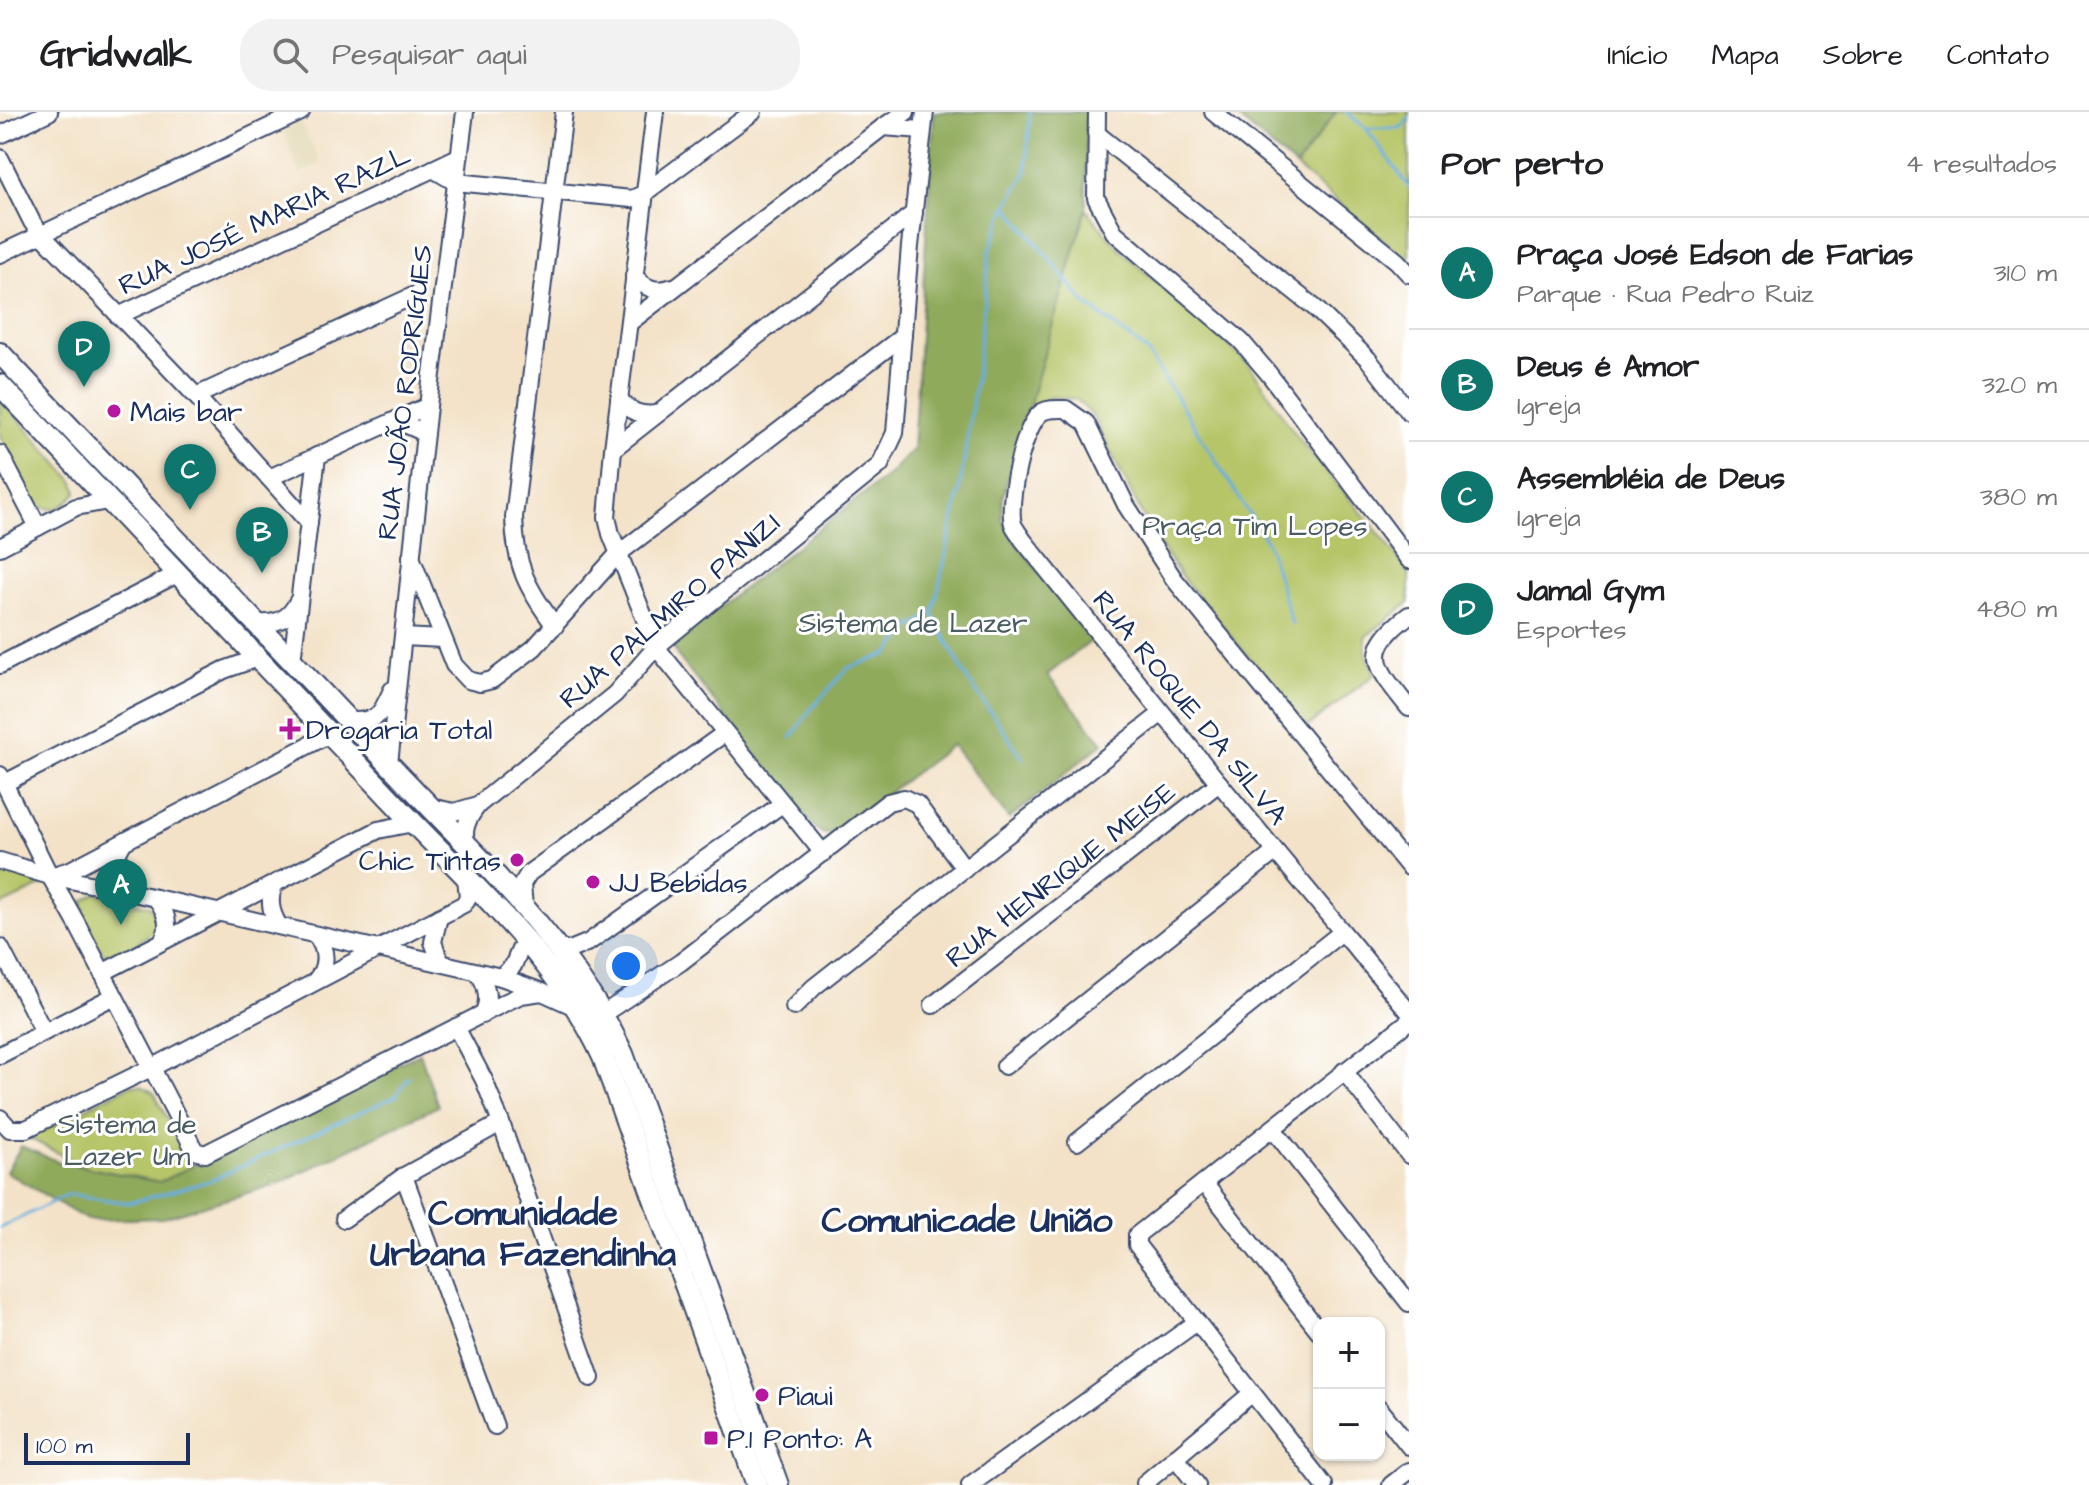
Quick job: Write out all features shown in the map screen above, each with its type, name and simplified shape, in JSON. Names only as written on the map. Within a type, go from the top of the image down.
[{"type":"main road","points":[[0,353],[430,806],[526,911],[577,975],[603,1014],[623,1054],[778,1485]]},
{"type":"main road","points":[[0,385],[238,638],[245,665],[330,734],[524,940],[576,1008],[591,1030],[603,1057],[757,1485]]},
{"type":"main road","points":[[89,449],[97,472],[92,483]]},
{"type":"main road","points":[[245,665],[258,641],[258,627]]},
{"type":"main road","points":[[330,734],[343,732],[352,736],[409,794],[430,806]]},
{"type":"main road","points":[[524,940],[526,911]]},
{"type":"street","points":[[0,135],[49,112]]},
{"type":"street","points":[[0,254],[301,112]]},
{"type":"street","name":"RUA JOÃO RODRIGUES","points":[[389,764],[440,303],[465,112]]},
{"type":"street","points":[[555,626],[522,575],[517,558],[514,517],[564,112]]},
{"type":"street","points":[[655,112],[607,517],[618,554],[656,647],[823,853]]},
{"type":"street","points":[[455,182],[632,199],[753,112]]},
{"type":"street","points":[[629,323],[906,112]]},
{"type":"street","points":[[870,364],[900,370],[925,112]]},
{"type":"street","points":[[1097,112],[1096,198],[1114,232],[1241,341],[1409,560]]},
{"type":"street","points":[[1213,112],[1409,274]]},
{"type":"street","points":[[883,127],[922,130]]},
{"type":"street","points":[[1096,133],[1314,307],[1368,359],[1409,412]]},
{"type":"street","points":[[649,149],[662,163],[682,165]]},
{"type":"street","points":[[1096,177],[1101,168],[1123,155]]},
{"type":"street","name":"RUA JOSÉ MARIA RAZL","points":[[118,316],[458,157]]},
{"type":"street","points":[[0,158],[41,234],[196,396],[309,523]]},
{"type":"street","name":"RUA JOSÉ MARIA RAZL","points":[[433,169],[455,182]]},
{"type":"street","points":[[613,449],[914,213]]},
{"type":"street","points":[[877,244],[910,246]]},
{"type":"street","points":[[634,276],[650,289],[662,291],[675,286]]},
{"type":"street","points":[[196,396],[443,282]]},
{"type":"street","points":[[417,294],[440,303]]},
{"type":"street","points":[[411,557],[460,675],[480,683],[492,680],[516,664],[555,626],[618,554],[903,336]]},
{"type":"street","name":"RUA PALMIRO PANIZI","points":[[478,805],[615,694],[656,647],[880,465],[895,433],[900,370]]},
{"type":"street","points":[[619,399],[627,408],[643,416],[657,414]]},
{"type":"street","points":[[269,478],[428,406]]},
{"type":"street","name":"RUA ROQUE DA SILVA","points":[[1409,867],[1174,579],[1126,505],[1086,423],[1066,409],[1043,412],[1032,421],[1024,439],[1012,504],[1013,524],[1023,540],[1275,852],[1409,1012]]},
{"type":"street","points":[[396,420],[425,433]]},
{"type":"street","points":[[0,454],[38,527]]},
{"type":"street","points":[[292,661],[317,456]]},
{"type":"street","points":[[76,507],[92,483]]},
{"type":"street","points":[[0,547],[76,507],[108,501]]},
{"type":"street","points":[[0,665],[177,574]]},
{"type":"street","points":[[258,627],[290,616],[301,596]]},
{"type":"street","points":[[1409,615],[1385,633],[1377,654],[1382,674],[1409,708]]},
{"type":"street","points":[[403,637],[443,639]]},
{"type":"street","points":[[238,638],[237,657],[245,665],[2,779],[195,1151],[200,1154],[521,995],[542,992]]},
{"type":"street","name":"RUA JOÃO RODRIGUES","points":[[350,721],[376,718],[397,677]]},
{"type":"street","points":[[794,1007],[831,973],[1162,713]]},
{"type":"street","points":[[526,911],[522,884],[529,873],[725,733]]},
{"type":"street","points":[[50,876],[70,870],[330,734]]},
{"type":"street","name":"RUA HENRIQUE MEISE","points":[[933,1005],[1219,783]]},
{"type":"street","points":[[378,830],[387,815],[385,793]]},
{"type":"street","points":[[603,1014],[681,962],[888,802],[904,798],[917,804],[965,869]]},
{"type":"street","points":[[556,947],[570,950],[589,942],[782,804]]},
{"type":"street","points":[[430,806],[454,812],[478,805]]},
{"type":"street","points":[[468,848],[465,827],[478,805]]},
{"type":"street","points":[[102,973],[378,830],[408,824],[417,827]]},
{"type":"street","points":[[0,860],[16,857],[24,847],[28,831]]},
{"type":"street","points":[[124,841],[114,866],[115,875],[125,891]]},
{"type":"street","points":[[1005,1066],[1275,852]]},
{"type":"street","points":[[0,860],[50,876],[501,977],[576,1008]]},
{"type":"street","points":[[0,1118],[10,1129],[26,1129],[151,1068],[439,917],[467,900],[466,878]]},
{"type":"street","points":[[275,883],[270,899],[279,926]]},
{"type":"street","points":[[76,922],[78,896],[96,885]]},
{"type":"street","points":[[156,898],[167,921],[168,931],[162,941]]},
{"type":"street","points":[[439,917],[433,942],[441,963]]},
{"type":"street","points":[[1077,1142],[1342,932]]},
{"type":"street","points":[[316,935],[323,948],[325,967],[316,980]]},
{"type":"street","points":[[501,977],[513,966],[524,940]]},
{"type":"street","points":[[577,975],[580,954],[589,942]]},
{"type":"street","points":[[0,947],[44,1032]]},
{"type":"street","points":[[477,972],[486,990],[487,1007],[482,1015]]},
{"type":"street","points":[[0,1055],[114,996]]},
{"type":"street","points":[[1324,1485],[1137,1245],[1136,1239],[1137,1235],[1409,1021]]},
{"type":"street","points":[[456,1027],[484,1080],[501,1123],[591,1378]]},
{"type":"street","points":[[1344,1071],[1409,1155]]},
{"type":"street","points":[[344,1219],[404,1176],[501,1123]]},
{"type":"street","points":[[1273,1129],[1409,1303]]},
{"type":"street","points":[[404,1176],[495,1426]]},
{"type":"street","points":[[1204,1183],[1313,1323]]},
{"type":"street","points":[[970,1485],[1197,1322]]},
{"type":"street","points":[[1145,1483],[1251,1394]]},
{"type":"street","points":[[1385,1416],[1409,1446]]},
{"type":"street","points":[[1175,1457],[1192,1481]]},
{"type":"street","points":[[1391,1485],[1409,1471]]},
{"type":"shaded area","points":[[300,121],[321,163],[300,174],[283,131]]},
{"type":"green space","name":"Sistema de Lazer","points":[[934,112],[1086,112],[1086,210],[1003,496],[1002,519],[1012,538],[1094,639],[1047,675],[1103,743],[1009,819],[952,745],[832,835],[814,827],[674,648],[679,639],[889,474],[913,449]]},
{"type":"green space","points":[[1231,112],[1336,112],[1296,167]]},
{"type":"green space","points":[[1336,112],[1409,112],[1409,261],[1296,167]]},
{"type":"green space","name":"Praça Tim Lopes","points":[[1086,209],[1140,268],[1221,337],[1248,365],[1297,436],[1383,538],[1409,574],[1409,603],[1365,637],[1366,653],[1375,674],[1307,727],[1180,575],[1149,528],[1092,415],[1076,399],[1050,397],[1026,415]]},
{"type":"green space","points":[[0,398],[74,482],[77,492],[63,505],[49,509],[36,505],[0,436]]},
{"type":"green space","points":[[0,867],[43,885],[0,906]]},
{"type":"green space","points":[[96,893],[149,906],[156,917],[155,930],[119,956],[109,958],[94,940],[84,916],[83,901]]},
{"type":"green space","points":[[420,1053],[438,1106],[278,1184],[163,1218],[87,1220],[6,1172],[21,1146],[59,1162],[160,1182]]},
{"type":"green space","name":"Sistema de Lazer Um","points":[[131,1085],[142,1086],[154,1093],[201,1183],[127,1189],[29,1138]]},
{"type":"waterway","points":[[1023,758],[966,677],[933,614],[959,493],[990,250],[1007,205],[1026,173],[1030,112]]},
{"type":"waterway","points":[[1346,112],[1366,128],[1409,187]]},
{"type":"waterway","points":[[1366,128],[1401,128],[1409,117]]},
{"type":"waterway","points":[[1008,207],[1085,303],[1147,351],[1267,542],[1292,624]]},
{"type":"waterway","points":[[791,738],[811,709],[848,668],[888,654],[911,627],[931,615]]},
{"type":"waterway","points":[[0,1228],[69,1194],[129,1203],[209,1181],[396,1096],[409,1077]]},
{"type":"place","name":"Jamal Gym","points":[[84,387]]},
{"type":"place","name":"Mais bar","points":[[114,411]]},
{"type":"place","name":"Assembléia de Deus","points":[[190,510]]},
{"type":"place","name":"Deus é Amor","points":[[262,573]]},
{"type":"place","name":"Drogaria Total","points":[[290,729]]},
{"type":"place","name":"Chic Tintas","points":[[517,860]]},
{"type":"place","name":"JJ Bebidas","points":[[593,882]]},
{"type":"place","name":"Praça José Edson de Farias","points":[[121,925]]},
{"type":"place","name":"Piaui","points":[[762,1395]]},
{"type":"place","name":"P.1 Ponto: A","points":[[711,1438]]},
{"type":"district","name":"Comunicade União","points":[[967,1218]]},
{"type":"district","name":"Comunidade Urbana Fazendinha","points":[[523,1232]]}]
